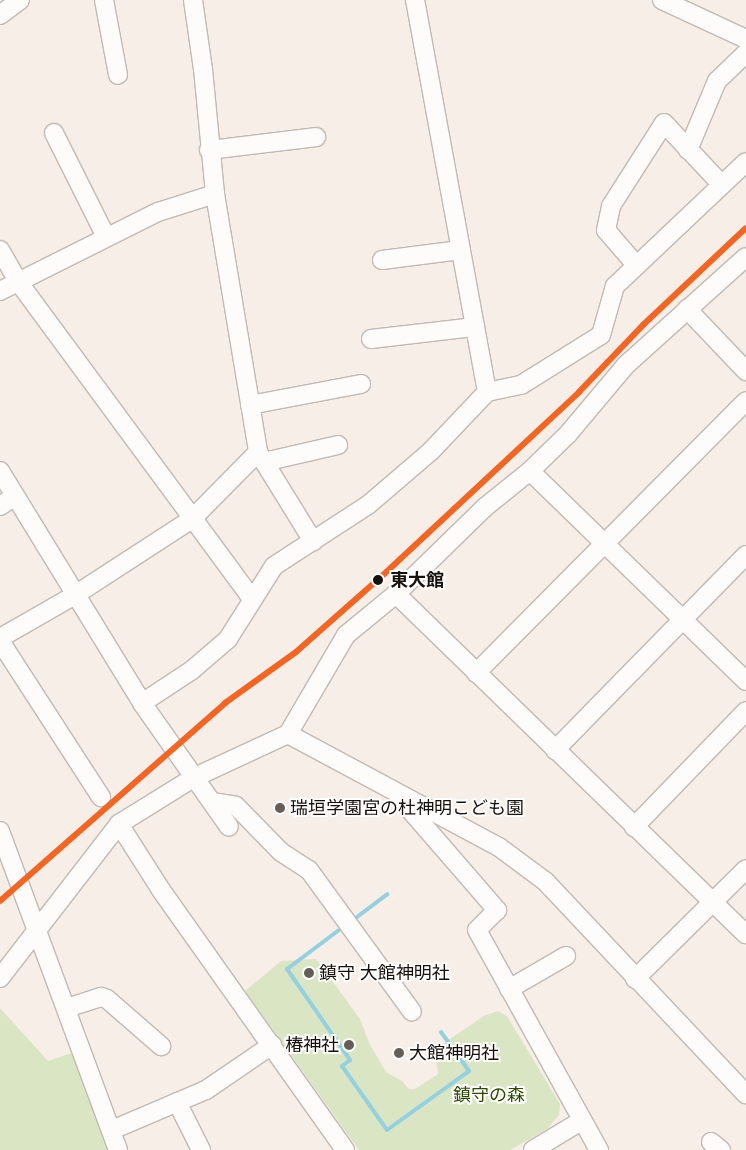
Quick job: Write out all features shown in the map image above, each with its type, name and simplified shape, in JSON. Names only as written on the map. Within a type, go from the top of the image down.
[{"type":"street","points":[[0,15],[20,0]]},
{"type":"street","points":[[104,0],[118,75]]},
{"type":"street","points":[[193,0],[203,69],[209,150],[215,194],[250,405],[261,457],[313,541]]},
{"type":"street","points":[[415,0],[487,392]]},
{"type":"street","points":[[668,1],[746,39]]},
{"type":"street","points":[[688,150],[717,81],[746,53]]},
{"type":"street","points":[[636,265],[606,230],[611,206],[664,123],[721,184]]},
{"type":"street","points":[[54,133],[106,237]]},
{"type":"street","points":[[209,150],[316,137]]},
{"type":"street","points":[[142,703],[192,670],[228,639],[274,566],[368,505],[431,451],[487,392],[521,385],[601,336],[615,286],[746,162]]},
{"type":"street","points":[[0,291],[17,280],[158,212],[215,194]]},
{"type":"street","points":[[0,250],[17,280],[252,599]]},
{"type":"street","points":[[382,260],[460,250]]},
{"type":"street","points":[[0,978],[119,824],[193,778],[288,734],[346,634],[396,594],[484,508],[530,471],[568,434],[626,365],[746,257]]},
{"type":"street","points":[[687,309],[746,371]]},
{"type":"street","points":[[371,339],[475,327]]},
{"type":"street","points":[[250,405],[361,384]]},
{"type":"street","points":[[476,673],[746,401]]},
{"type":"street","points":[[101,797],[0,640],[75,595],[192,519],[261,457],[338,445]]},
{"type":"street","points":[[0,471],[142,703],[229,827]]},
{"type":"street","points":[[530,471],[746,681]]},
{"type":"street","points":[[0,506],[15,496]]},
{"type":"street","points":[[555,750],[746,555]]},
{"type":"street","points":[[396,594],[746,934]]},
{"type":"street","points":[[634,827],[746,711]]},
{"type":"street","points":[[288,734],[499,847],[545,881],[636,980],[746,1094]]},
{"type":"street","points":[[394,791],[498,910],[477,930],[581,1121],[599,1150]]},
{"type":"street","points":[[212,802],[236,806],[280,852],[309,870],[412,1012]]},
{"type":"street","points":[[119,824],[161,890],[345,1150]]},
{"type":"street","points":[[0,831],[118,1150]]},
{"type":"street","points":[[636,980],[746,869]]},
{"type":"street","points":[[509,989],[566,956]]},
{"type":"street","points":[[67,1008],[101,997],[107,999],[161,1046]]},
{"type":"street","points":[[112,1130],[206,1090],[272,1045]]},
{"type":"street","points":[[177,1102],[201,1150]]},
{"type":"street","points":[[533,1150],[581,1121]]},
{"type":"green space","name":"鎮守の森","points":[[316,959],[360,1019],[369,1043],[386,1072],[402,1081],[409,1089],[415,1089],[438,1074],[435,1049],[484,1016],[498,1011],[507,1016],[560,1104],[559,1115],[547,1129],[510,1150],[359,1150],[245,991],[281,961]]},
{"type":"green space","points":[[0,1008],[48,1061],[72,1053],[108,1150],[0,1150]]},
{"type":"waterway","points":[[357,917],[387,894]]},
{"type":"waterway","points":[[339,930],[287,969],[350,1060],[342,1066],[387,1130],[469,1071],[441,1032]]},
{"type":"transit line","points":[[0,901],[225,703],[296,652],[382,576],[579,392],[643,325],[746,228]]},
{"type":"place","name":"東大館","points":[[378,580]]},
{"type":"place","name":"瑞垣学園宮の杜神明こども園","points":[[280,808]]},
{"type":"place","name":"鎮守 大館神明社","points":[[309,973]]},
{"type":"place","name":"椿神社","points":[[349,1045]]},
{"type":"place","name":"大館神明社","points":[[399,1053]]}]
